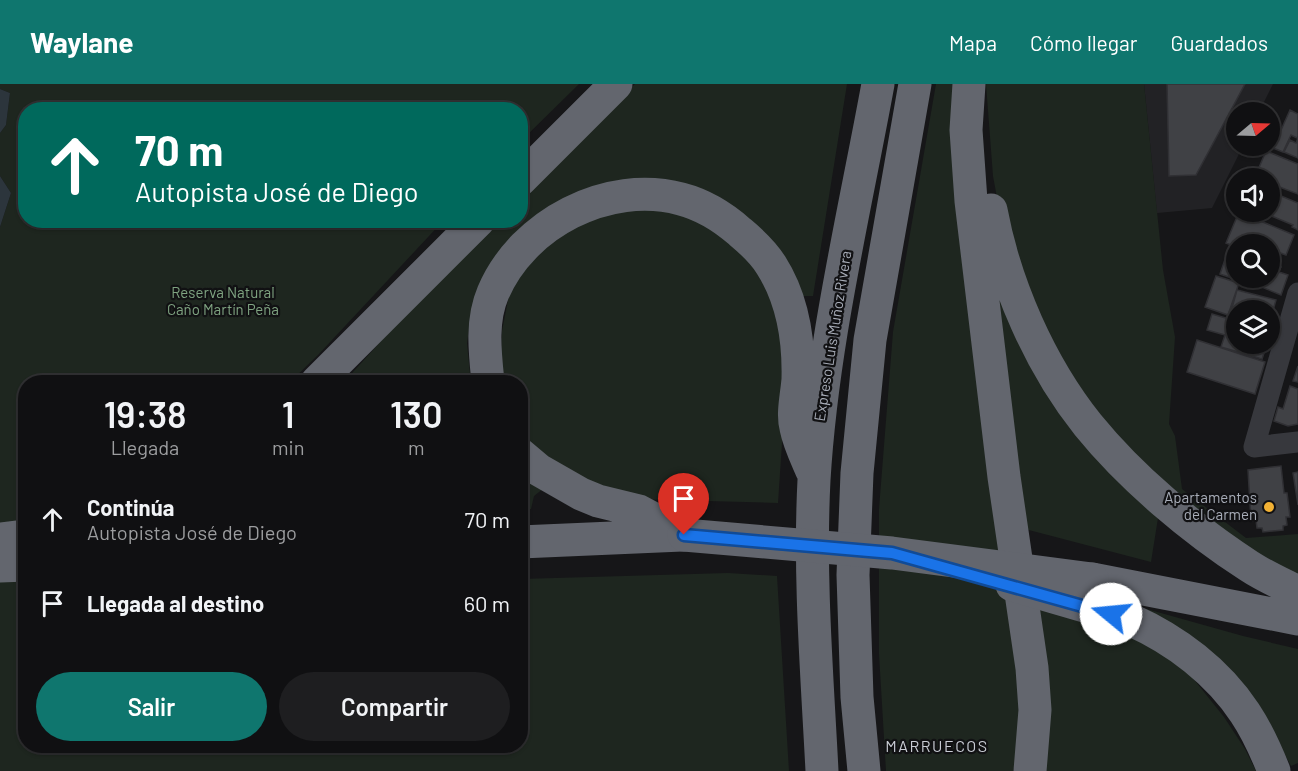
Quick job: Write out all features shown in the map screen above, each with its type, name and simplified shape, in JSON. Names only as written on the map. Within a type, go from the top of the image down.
[{"type":"highway","points":[[528,172],[616,84]]},
{"type":"highway","name":"Expreso Luis Muñoz Rivera","points":[[822,771],[815,644],[814,478],[823,381],[847,240],[878,84]]},
{"type":"highway","points":[[864,771],[857,697],[853,575],[857,474],[870,340],[915,84]]},
{"type":"highway","points":[[969,84],[966,130],[971,201],[1004,477],[1032,668],[1035,710],[1030,771]]},
{"type":"highway","points":[[976,84],[989,196],[998,245],[1012,288],[1033,335],[1062,388],[1107,447],[1160,497],[1207,536],[1251,567],[1298,592]]},
{"type":"highway","points":[[487,374],[484,339],[486,316],[493,293],[517,254],[534,237],[582,207],[604,200],[633,195],[660,195],[682,199],[723,218],[756,246],[771,265],[780,283],[788,301],[796,336],[798,376],[795,427],[814,478]]},
{"type":"highway","points":[[324,375],[472,228]]},
{"type":"highway","points":[[528,461],[539,470],[581,494],[598,501],[639,511],[684,535]]},
{"type":"highway","points":[[528,542],[684,535],[892,553],[1092,593],[1298,619]]},
{"type":"highway","points":[[0,539],[18,537]]},
{"type":"highway","points":[[0,566],[18,565]]},
{"type":"highway","points":[[1092,593],[1131,620],[1180,647],[1221,681],[1246,714],[1274,771]]},
{"type":"street","points":[[1298,293],[1254,447],[1298,442]]},
{"type":"shaded area","points":[[1144,84],[1273,84],[1264,102],[1226,102],[1226,156],[1238,156],[1232,168],[1226,168],[1226,180],[1212,208],[1157,213]]},
{"type":"shaded area","points":[[0,89],[10,93],[6,125],[0,133]]},
{"type":"shaded area","points":[[0,176],[11,193],[0,227]]},
{"type":"green space","name":"Reserva Natural Caño Martín Peña","points":[[0,84],[579,84],[528,134],[528,102],[18,102],[18,228],[436,228],[297,375],[18,375],[18,753],[528,753],[528,579],[728,573],[777,576],[789,771],[0,771],[0,227],[11,193],[0,176],[0,133],[6,125],[10,93],[0,89]]},
{"type":"green space","points":[[635,84],[847,84],[813,296],[796,296],[742,219],[602,189],[472,310],[467,343],[470,374],[500,369],[502,331],[510,290],[527,262],[587,218],[652,207],[696,220],[724,233],[751,257],[772,292],[787,368],[778,503],[630,499],[563,473],[534,496],[531,509],[528,509],[528,375],[350,375],[412,307],[492,228],[528,228],[528,192]]},
{"type":"green space","points":[[936,84],[953,84],[1018,649],[1020,749],[1013,771],[886,771],[879,654],[879,509],[893,332]]},
{"type":"green space","points":[[986,84],[1144,84],[1163,270],[1175,337],[1169,424],[1175,436],[1182,489],[1246,538],[1298,534],[1298,583],[1275,571],[1113,442],[1041,331],[1000,214],[993,176]]},
{"type":"green space","points":[[994,271],[1158,518],[1151,562],[1025,529]]},
{"type":"green space","points":[[1093,594],[1298,649],[1298,763],[1291,766],[1260,709]]},
{"type":"green space","points":[[1038,609],[1076,611],[1157,649],[1192,677],[1224,717],[1256,771],[1041,771]]},
{"type":"building","points":[[1167,84],[1245,84],[1235,102],[1226,102],[1226,119],[1196,175],[1169,176]]},
{"type":"building","points":[[1290,110],[1298,114],[1298,136],[1297,138],[1291,135],[1283,152],[1280,151],[1280,132]]},
{"type":"building","points":[[1298,138],[1298,158],[1284,152],[1290,140],[1296,143]]},
{"type":"building","points":[[1264,156],[1278,156],[1298,164],[1298,194],[1280,187],[1280,168],[1259,168]]},
{"type":"building","points":[[1280,196],[1298,203],[1298,230],[1292,227],[1293,225],[1280,220]]},
{"type":"building","points":[[1235,222],[1263,222],[1294,235],[1286,255],[1280,253],[1280,234],[1230,234]]},
{"type":"building","points":[[1226,257],[1226,276],[1220,274]]},
{"type":"building","points":[[1280,272],[1288,275],[1281,295],[1264,288],[1280,288]]},
{"type":"building","points":[[1216,276],[1226,279],[1226,288],[1237,288],[1233,300],[1226,300],[1226,314],[1205,307]]},
{"type":"building","points":[[1237,290],[1276,300],[1234,300]]},
{"type":"building","points":[[1212,314],[1226,318],[1226,348],[1221,347],[1225,335],[1207,330]]},
{"type":"building","points":[[1197,340],[1226,349],[1226,354],[1240,354],[1265,362],[1255,394],[1187,372]]},
{"type":"building","points":[[1245,354],[1264,354],[1262,359]]},
{"type":"building","points":[[1298,366],[1298,382],[1293,381]]},
{"type":"building","points":[[1290,386],[1298,389],[1298,424],[1288,426],[1274,421],[1278,407],[1283,409]]},
{"type":"building","name":"Apartamentos del Carmen","points":[[1281,466],[1290,517],[1286,517],[1287,525],[1283,526],[1283,530],[1263,532],[1262,528],[1257,528],[1256,520],[1251,521],[1248,470]]},
{"type":"building","points":[[1298,472],[1298,505],[1293,473]]},
{"type":"place","name":"Apartamentos del Carmen","points":[[1269,507]]},
{"type":"district","name":"MARRUECOS","points":[[937,746]]},
{"type":"route","points":[[684,535],[892,553],[1111,614]]}]
